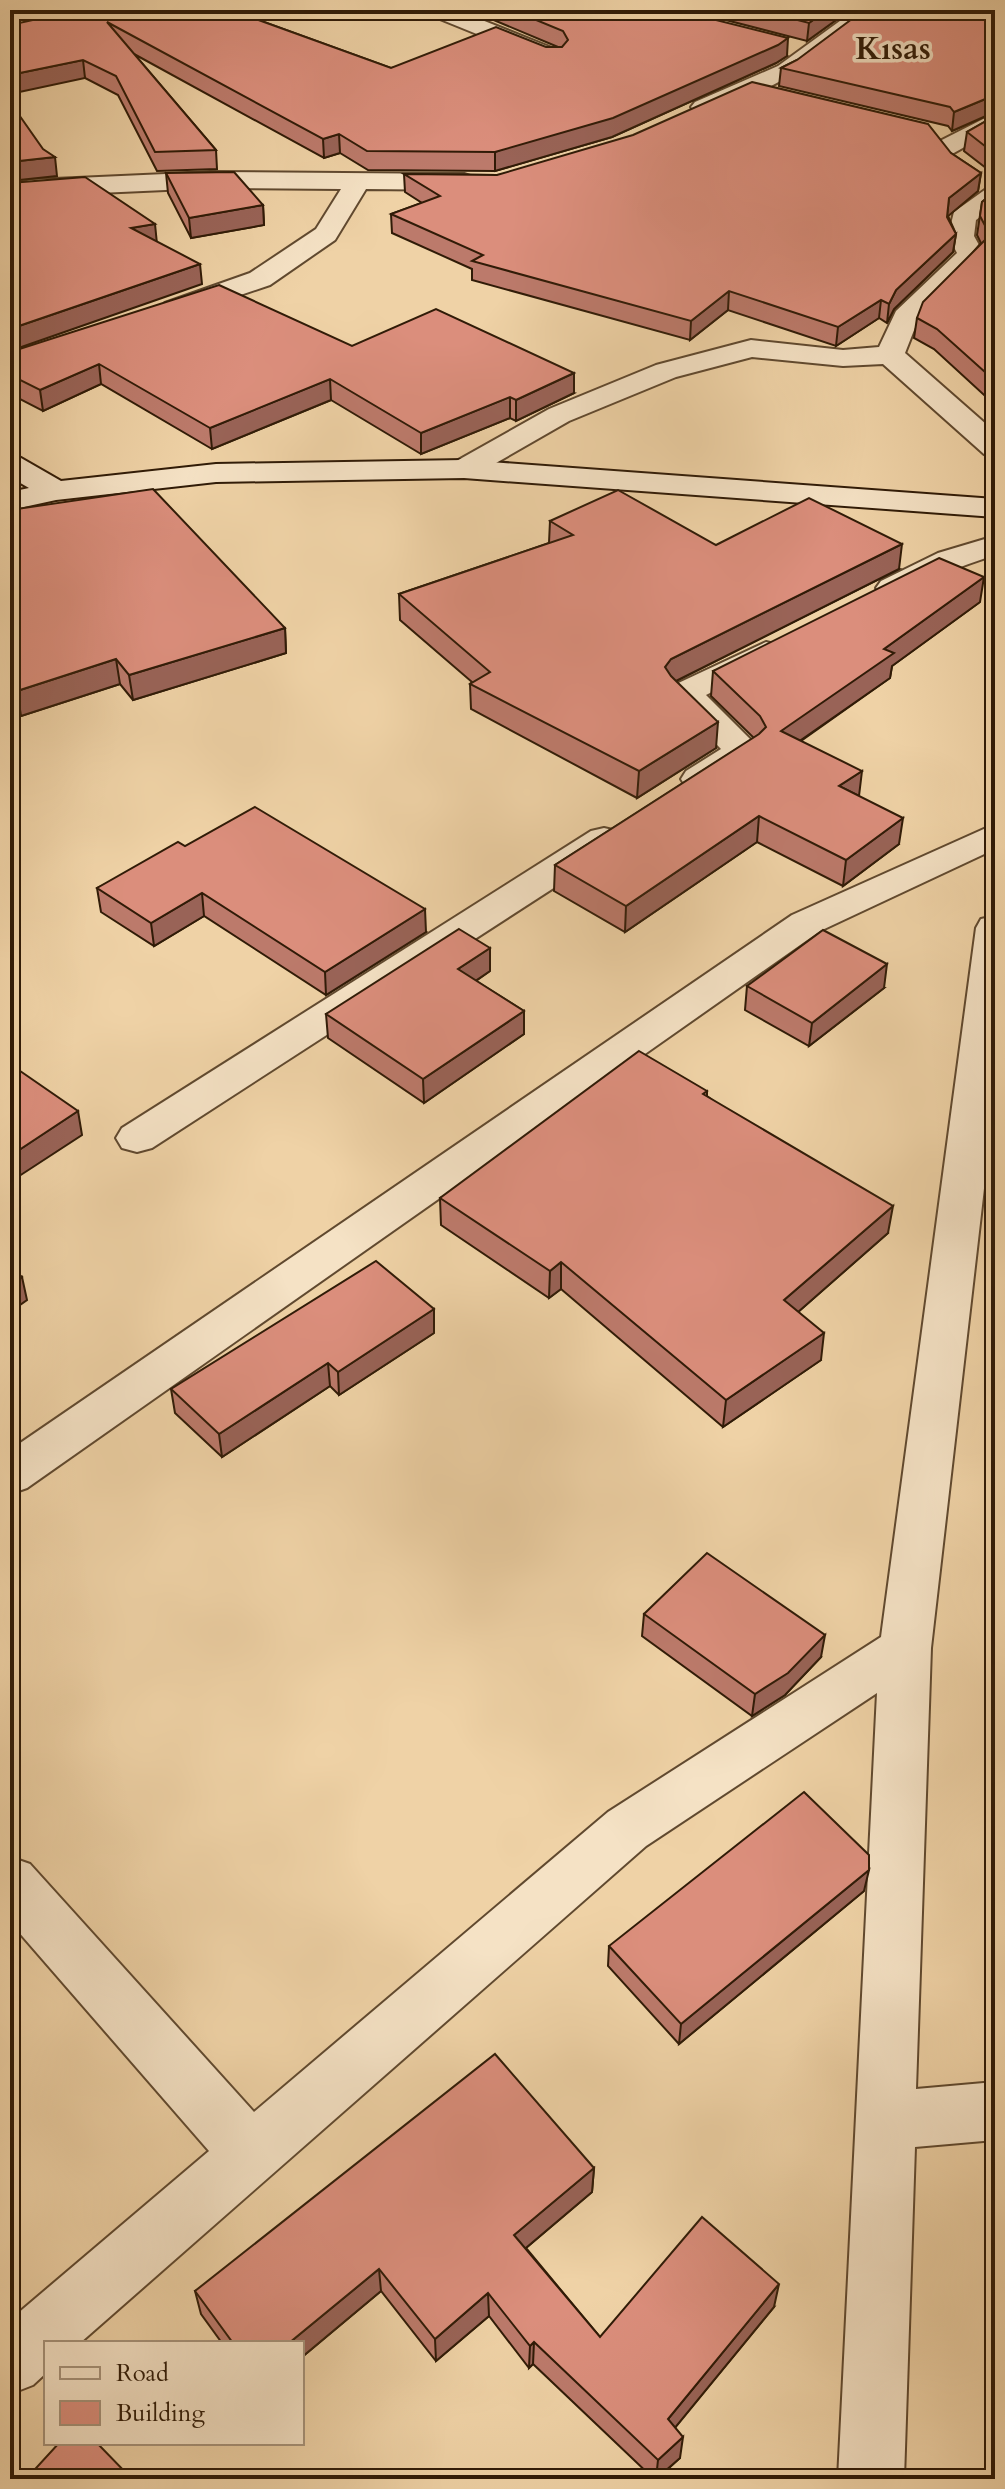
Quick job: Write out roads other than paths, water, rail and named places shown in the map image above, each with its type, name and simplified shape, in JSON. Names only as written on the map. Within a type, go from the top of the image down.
[{"type":"street","points":[[438,10],[554,57]]},
{"type":"street","points":[[677,119],[786,71],[869,10]]},
{"type":"street","points":[[783,45],[813,52]]},
{"type":"street","points":[[745,88],[785,97]]},
{"type":"street","points":[[943,149],[995,120]]},
{"type":"street","points":[[890,355],[906,317],[971,254],[961,236],[963,217],[982,181],[943,149],[938,134],[925,131]]},
{"type":"street","points":[[10,192],[32,188],[210,180],[480,182]]},
{"type":"street","points":[[148,318],[260,279],[326,234],[357,183]]},
{"type":"street","points":[[464,469],[559,415],[666,371],[751,348],[843,358],[890,355],[995,448]]},
{"type":"street","points":[[10,464],[56,491]]},
{"type":"street","points":[[10,501],[56,491],[216,473],[464,469],[995,508]]},
{"type":"street","points":[[865,602],[949,560],[995,545]]},
{"type":"street","points":[[676,793],[743,750],[684,693],[796,637]]},
{"type":"street","points":[[137,1138],[635,819]]},
{"type":"street","points":[[10,1475],[806,923],[995,835]]},
{"type":"street","points":[[871,2479],[905,1648],[995,928]]},
{"type":"street","points":[[10,2362],[627,1829],[905,1648]]},
{"type":"street","points":[[10,1882],[251,2153]]},
{"type":"street","points":[[886,2120],[995,2111]]},
{"type":"district","name":"Kısas","points":[[893,48]]}]
